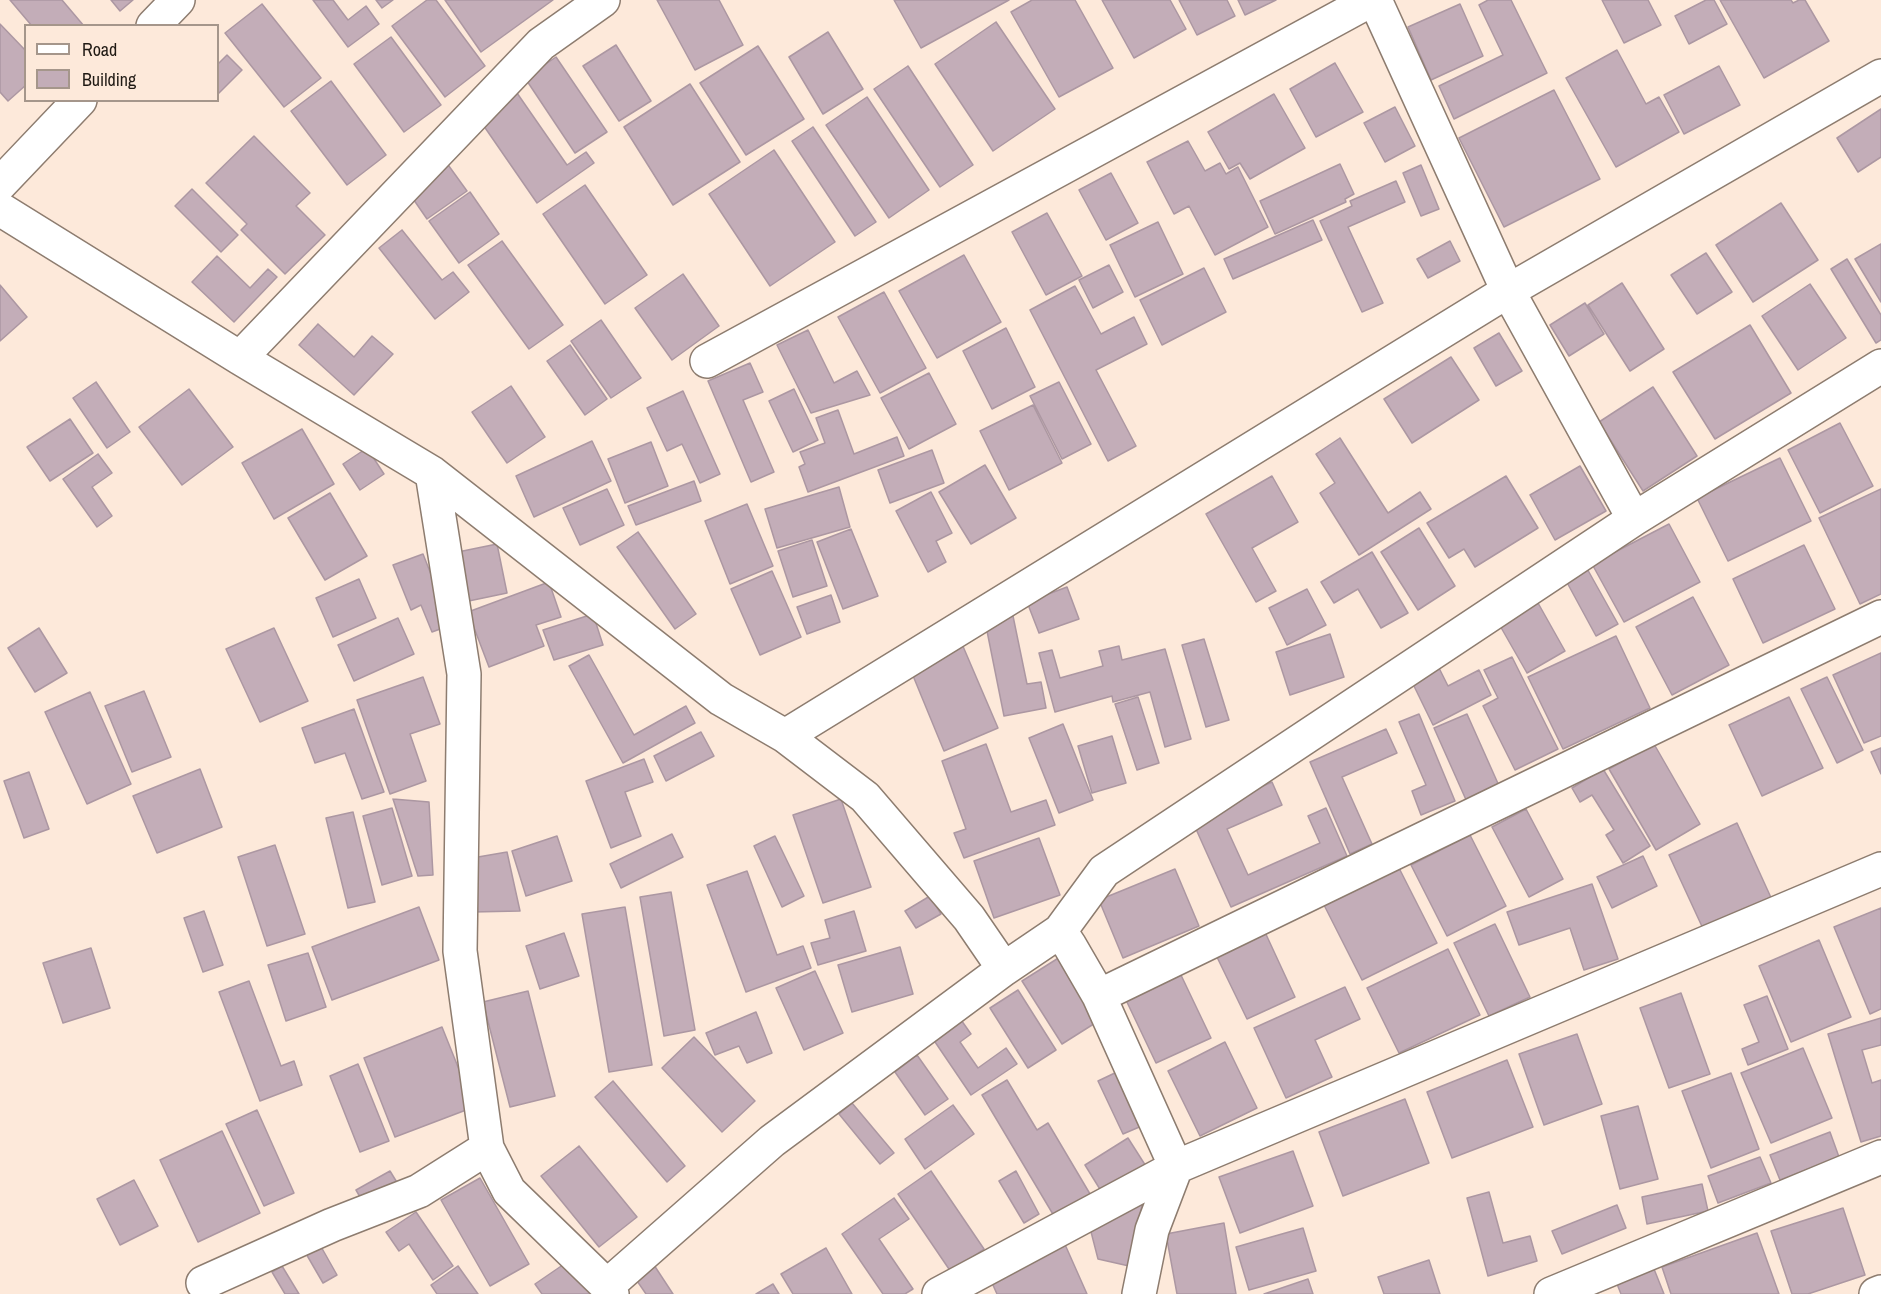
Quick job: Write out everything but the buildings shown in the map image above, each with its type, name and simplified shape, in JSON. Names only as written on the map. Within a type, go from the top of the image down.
[{"type":"street","points":[[155,24],[178,0]]},
{"type":"street","points":[[240,358],[541,44],[603,0]]},
{"type":"street","points":[[707,361],[1373,0],[1508,291],[1634,519]]},
{"type":"street","points":[[785,736],[1508,291],[1881,76]]},
{"type":"street","points":[[0,184],[78,102]]},
{"type":"street","points":[[0,209],[240,358],[432,473],[721,699],[785,736],[865,797],[969,918],[1004,969]]},
{"type":"street","points":[[432,473],[464,674],[460,951],[487,1148],[509,1191],[609,1290],[772,1141],[1004,969],[1060,931],[1104,871],[1634,519],[1881,366]]},
{"type":"street","points":[[1099,996],[1881,617]]},
{"type":"street","points":[[939,1294],[1176,1167],[1881,869]]},
{"type":"street","points":[[1060,931],[1099,996],[1176,1167],[1152,1230],[1139,1294]]},
{"type":"street","points":[[203,1283],[332,1225],[419,1191],[487,1148]]},
{"type":"street","points":[[1551,1294],[1881,1157]]},
{"type":"street","points":[[1876,1294],[1881,1292]]}]
